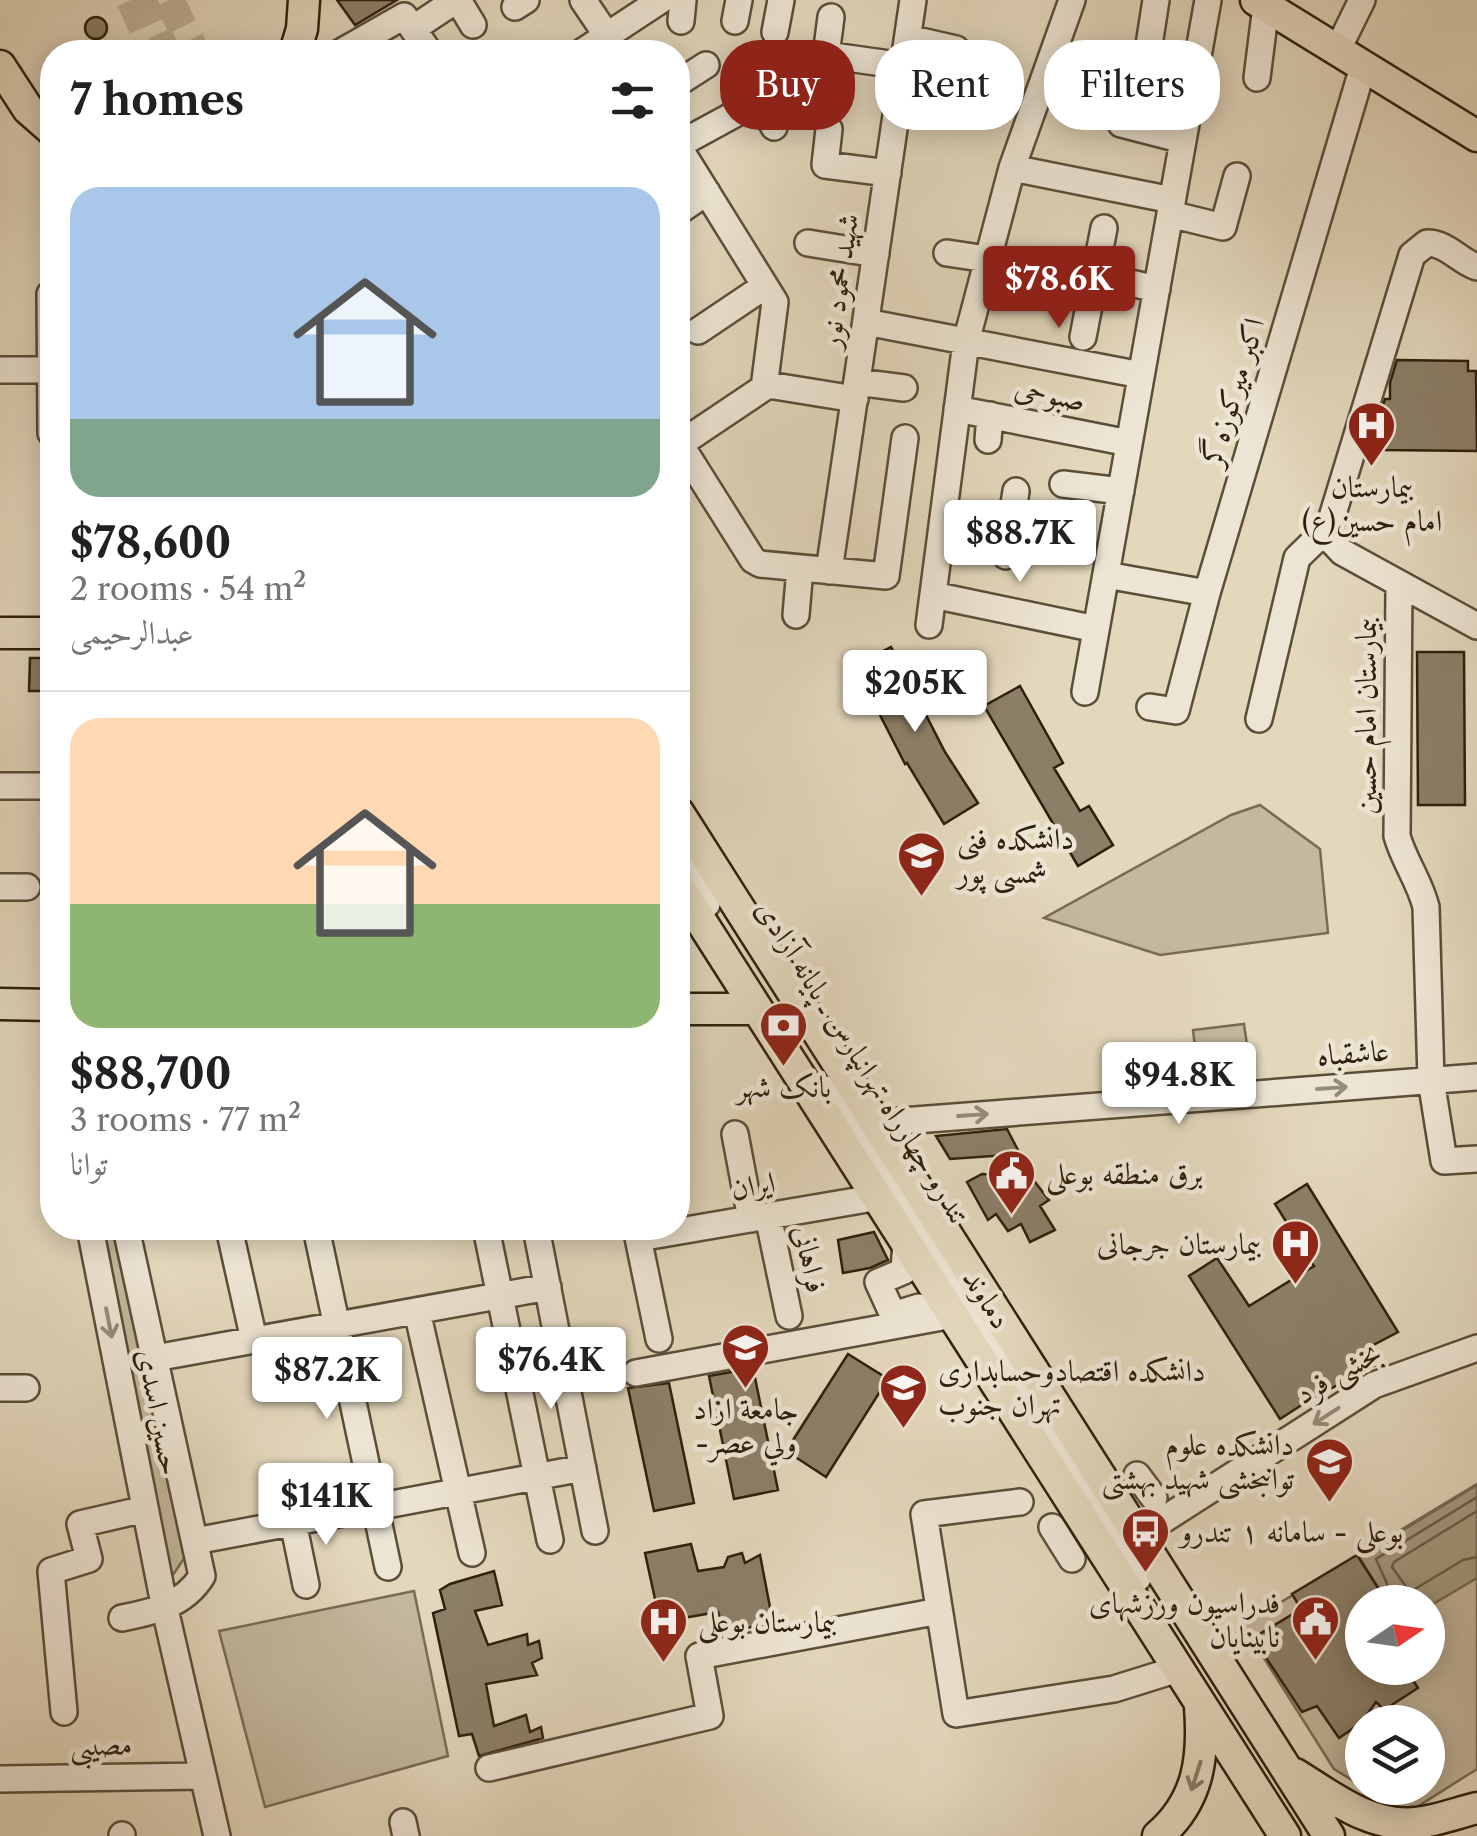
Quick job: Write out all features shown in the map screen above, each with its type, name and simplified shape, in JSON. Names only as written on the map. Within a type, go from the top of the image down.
[{"type":"main road","points":[[298,40],[304,0]]},
{"type":"main road","points":[[1261,3],[1477,136]]},
{"type":"main road","points":[[0,66],[28,109],[40,120]]},
{"type":"main road","points":[[0,633],[40,633]]},
{"type":"main road","name":"دماوند","points":[[690,831],[1329,1836]]},
{"type":"main road","name":"دماوند","points":[[690,904],[1285,1836]]},
{"type":"main road","points":[[0,1004],[40,1005]]},
{"type":"main road","points":[[690,1009],[757,1009]]},
{"type":"main road","points":[[1158,1836],[1176,1819],[1198,1779],[1200,1704]]},
{"type":"main road","points":[[1288,1770],[1374,1819],[1417,1823],[1477,1808]]},
{"type":"street","points":[[414,28],[457,0],[473,25]]},
{"type":"street","points":[[583,0],[610,40]]},
{"type":"street","points":[[617,40],[662,0]]},
{"type":"street","points":[[775,32],[780,0]]},
{"type":"street","name":"شهید محمود نور","points":[[908,38],[914,0]]},
{"type":"street","points":[[930,625],[966,342],[1012,168],[1072,0]]},
{"type":"street","points":[[1150,40],[1156,0]]},
{"type":"street","points":[[1086,692],[1208,0]]},
{"type":"street","points":[[1337,50],[1362,0]]},
{"type":"street","points":[[1257,78],[1261,3]]},
{"type":"street","points":[[831,17],[826,55],[875,62]]},
{"type":"street","points":[[361,40],[399,18],[408,18],[422,40]]},
{"type":"street","points":[[908,38],[917,40]]},
{"type":"street","points":[[690,75],[706,65]]},
{"type":"street","name":"اکبر میرکوزه‌گر","points":[[1150,708],[1176,711],[1207,593],[1364,67]]},
{"type":"street","points":[[690,138],[720,122]]},
{"type":"street","points":[[829,130],[825,165],[888,173]]},
{"type":"street","name":"شهید محمود نور","points":[[830,571],[894,130]]},
{"type":"street","points":[[1144,130],[1183,140]]},
{"type":"street","points":[[690,165],[775,302],[768,385]]},
{"type":"street","points":[[1012,168],[1171,207],[1223,227],[1237,176]]},
{"type":"street","points":[[690,203],[706,192]]},
{"type":"street","points":[[1083,337],[1104,228]]},
{"type":"street","points":[[1477,267],[1434,242],[1422,246],[1412,256],[1329,527],[1329,538],[1342,552],[1477,626]]},
{"type":"street","points":[[808,244],[876,254]]},
{"type":"street","points":[[947,253],[988,259]]},
{"type":"street","points":[[1095,275],[1157,289]]},
{"type":"street","points":[[698,331],[766,286]]},
{"type":"street","points":[[866,322],[1141,375]]},
{"type":"street","points":[[0,370],[40,370]]},
{"type":"street","points":[[690,441],[768,385],[856,390],[904,388]]},
{"type":"street","name":"صبوحی","points":[[958,409],[989,428],[1129,443]]},
{"type":"street","points":[[690,463],[753,560],[886,576],[906,438]]},
{"type":"street","points":[[1064,484],[1121,491]]},
{"type":"street","points":[[1006,556],[1016,492]]},
{"type":"street","points":[[944,513],[1011,525]]},
{"type":"street","points":[[1260,719],[1297,558],[1329,527]]},
{"type":"street","points":[[796,615],[800,568]]},
{"type":"street","points":[[1106,576],[1207,593]]},
{"type":"street","name":"بیمارستان امام حسین","points":[[1399,586],[1397,836],[1402,854],[1422,888],[1426,907],[1431,1080],[1444,1160],[1477,1158]]},
{"type":"street","points":[[933,596],[1096,629]]},
{"type":"street","points":[[0,786],[40,786]]},
{"type":"street","name":"تندرو چهارراه تهرانپارس ـ پایانه آزادی","points":[[690,848],[1315,1836]]},
{"type":"street","points":[[690,877],[1096,1510],[1299,1836]]},
{"type":"street","points":[[0,887],[26,887]]},
{"type":"street","name":"عاشقباه","points":[[876,1123],[1477,1076]]},
{"type":"street","name":"فراهانی","points":[[735,1134],[788,1316]]},
{"type":"street","name":"ایران","points":[[690,1226],[879,1197]]},
{"type":"street","name":"حسین اسدی","points":[[92,1240],[164,1609],[216,1836]]},
{"type":"street","name":"حسین اسدی","points":[[129,1240],[202,1576],[164,1609]]},
{"type":"street","points":[[232,1240],[254,1340]]},
{"type":"street","points":[[318,1240],[388,1567]]},
{"type":"street","points":[[488,1240],[550,1540]]},
{"type":"street","points":[[538,1240],[595,1530]]},
{"type":"street","points":[[638,1240],[659,1339]]},
{"type":"street","points":[[906,1241],[904,1271],[878,1282],[893,1314],[919,1307],[954,1315]]},
{"type":"street","points":[[155,1358],[548,1287]]},
{"type":"street","points":[[417,1310],[472,1553]]},
{"type":"street","points":[[636,1373],[954,1315]]},
{"type":"street","name":"بخشی فرد","points":[[1138,1536],[1374,1385],[1477,1348]]},
{"type":"street","points":[[195,1541],[583,1468]]},
{"type":"street","points":[[1137,1475],[1154,1498]]},
{"type":"street","points":[[1020,1502],[924,1514],[956,1714],[1114,1689],[1178,1669]]},
{"type":"street","points":[[64,1712],[51,1571],[88,1559],[80,1524],[145,1509]]},
{"type":"street","points":[[293,1522],[306,1585]]},
{"type":"street","points":[[1052,1528],[1072,1559]]},
{"type":"street","points":[[122,1618],[164,1609]]},
{"type":"street","points":[[488,1768],[710,1716],[699,1656],[939,1611]]},
{"type":"street","name":"مصیبی","points":[[0,1780],[203,1776]]},
{"type":"shaded area","points":[[1260,805],[1320,849],[1328,933],[1160,955],[1044,918],[1231,815]]},
{"type":"shaded area","points":[[1244,1024],[1250,1066],[1198,1072],[1193,1030]]},
{"type":"shaded area","points":[[100,1240],[119,1240],[185,1557],[173,1575],[163,1558]]},
{"type":"shaded area","points":[[1477,1484],[1477,1769],[1445,1789],[1445,1705],[1345,1705],[1345,1776],[1334,1769],[1243,1625]]},
{"type":"shaded area","points":[[414,1591],[448,1756],[265,1807],[219,1631]]},
{"type":"shaded area","points":[[1396,1805],[1420,1805],[1409,1812]]},
{"type":"water","points":[[1477,1485],[1477,1578],[1445,1597],[1445,1585],[1376,1585],[1359,1557]]},
{"type":"building","points":[[337,0],[397,0],[355,25]]},
{"type":"building","points":[[96,17],[104,20],[104,36],[96,39],[88,36],[85,28],[88,20]]},
{"type":"building","points":[[1397,360],[1468,361],[1468,371],[1476,371],[1477,451],[1384,450],[1381,411],[1385,399],[1390,399]]},
{"type":"building","points":[[891,647],[945,752],[978,803],[944,824],[905,764],[855,666]]},
{"type":"building","points":[[1417,652],[1464,652],[1465,805],[1418,805]]},
{"type":"building","points":[[30,658],[40,658],[40,691],[29,691]]},
{"type":"building","points":[[1020,686],[1063,763],[1054,768],[1080,811],[1089,806],[1113,845],[1078,866],[984,706]]},
{"type":"building","points":[[1007,1129],[1020,1154],[950,1159],[936,1136]]},
{"type":"building","points":[[982,1174],[1031,1177],[1049,1200],[1040,1206],[1055,1230],[1030,1242],[1021,1224],[1008,1231],[996,1214],[988,1220],[967,1182]]},
{"type":"building","points":[[1307,1184],[1398,1332],[1364,1350],[1374,1366],[1280,1419],[1189,1276],[1217,1258],[1249,1306],[1314,1266],[1275,1204]]},
{"type":"building","points":[[874,1232],[888,1260],[843,1273],[838,1240]]},
{"type":"building","points":[[848,1354],[888,1379],[826,1477],[786,1451]]},
{"type":"building","points":[[753,1368],[778,1490],[734,1499],[709,1376]]},
{"type":"building","points":[[669,1383],[694,1503],[654,1511],[628,1388]]},
{"type":"building","points":[[691,1544],[698,1571],[724,1567],[728,1557],[742,1553],[745,1563],[760,1555],[773,1623],[724,1632],[718,1612],[660,1622],[645,1553]]},
{"type":"building","points":[[1357,1555],[1376,1585],[1345,1585],[1345,1685],[1418,1688],[1392,1705],[1345,1705],[1345,1734],[1339,1738],[1317,1706],[1302,1712],[1253,1638],[1301,1609],[1292,1594]]},
{"type":"building","points":[[494,1571],[502,1605],[475,1611],[488,1645],[527,1634],[528,1645],[539,1641],[542,1658],[532,1663],[537,1675],[486,1684],[494,1726],[526,1715],[530,1732],[541,1727],[543,1738],[479,1756],[472,1734],[459,1736],[433,1613],[445,1609],[440,1590]]},
{"type":"tunnel","points":[[131,0],[149,40]]},
{"type":"tunnel","points":[[144,0],[162,40]]},
{"type":"tunnel","points":[[169,0],[189,40]]},
{"type":"place","name":"بیمارستان امام حسین(ع)","points":[[1372,468]]},
{"type":"place","name":"دانشکده فنی شمسی پور","points":[[922,898]]},
{"type":"place","name":"بانک شهر","points":[[784,1068]]},
{"type":"place","name":"برق منطقه بوعلی","points":[[1011,1216]]},
{"type":"place","name":"بیمارستان جرجانی","points":[[1296,1286]]},
{"type":"place","name":"جامعة ازاد -ولي عصر","points":[[746,1390]]},
{"type":"place","name":"دانشکده اقتصادوحسابداری تهران جنوب","points":[[903,1430]]},
{"type":"place","name":"دانشکده علوم توانبخشی شهید بهشتی","points":[[1329,1504]]},
{"type":"place","name":"بوعلی - سامانه ۱ تندرو","points":[[1145,1574]]},
{"type":"place","name":"فدراسیون ورزشهای نابینایان","points":[[1315,1662]]},
{"type":"place","name":"بیمارستان بوعلی","points":[[663,1664]]}]
